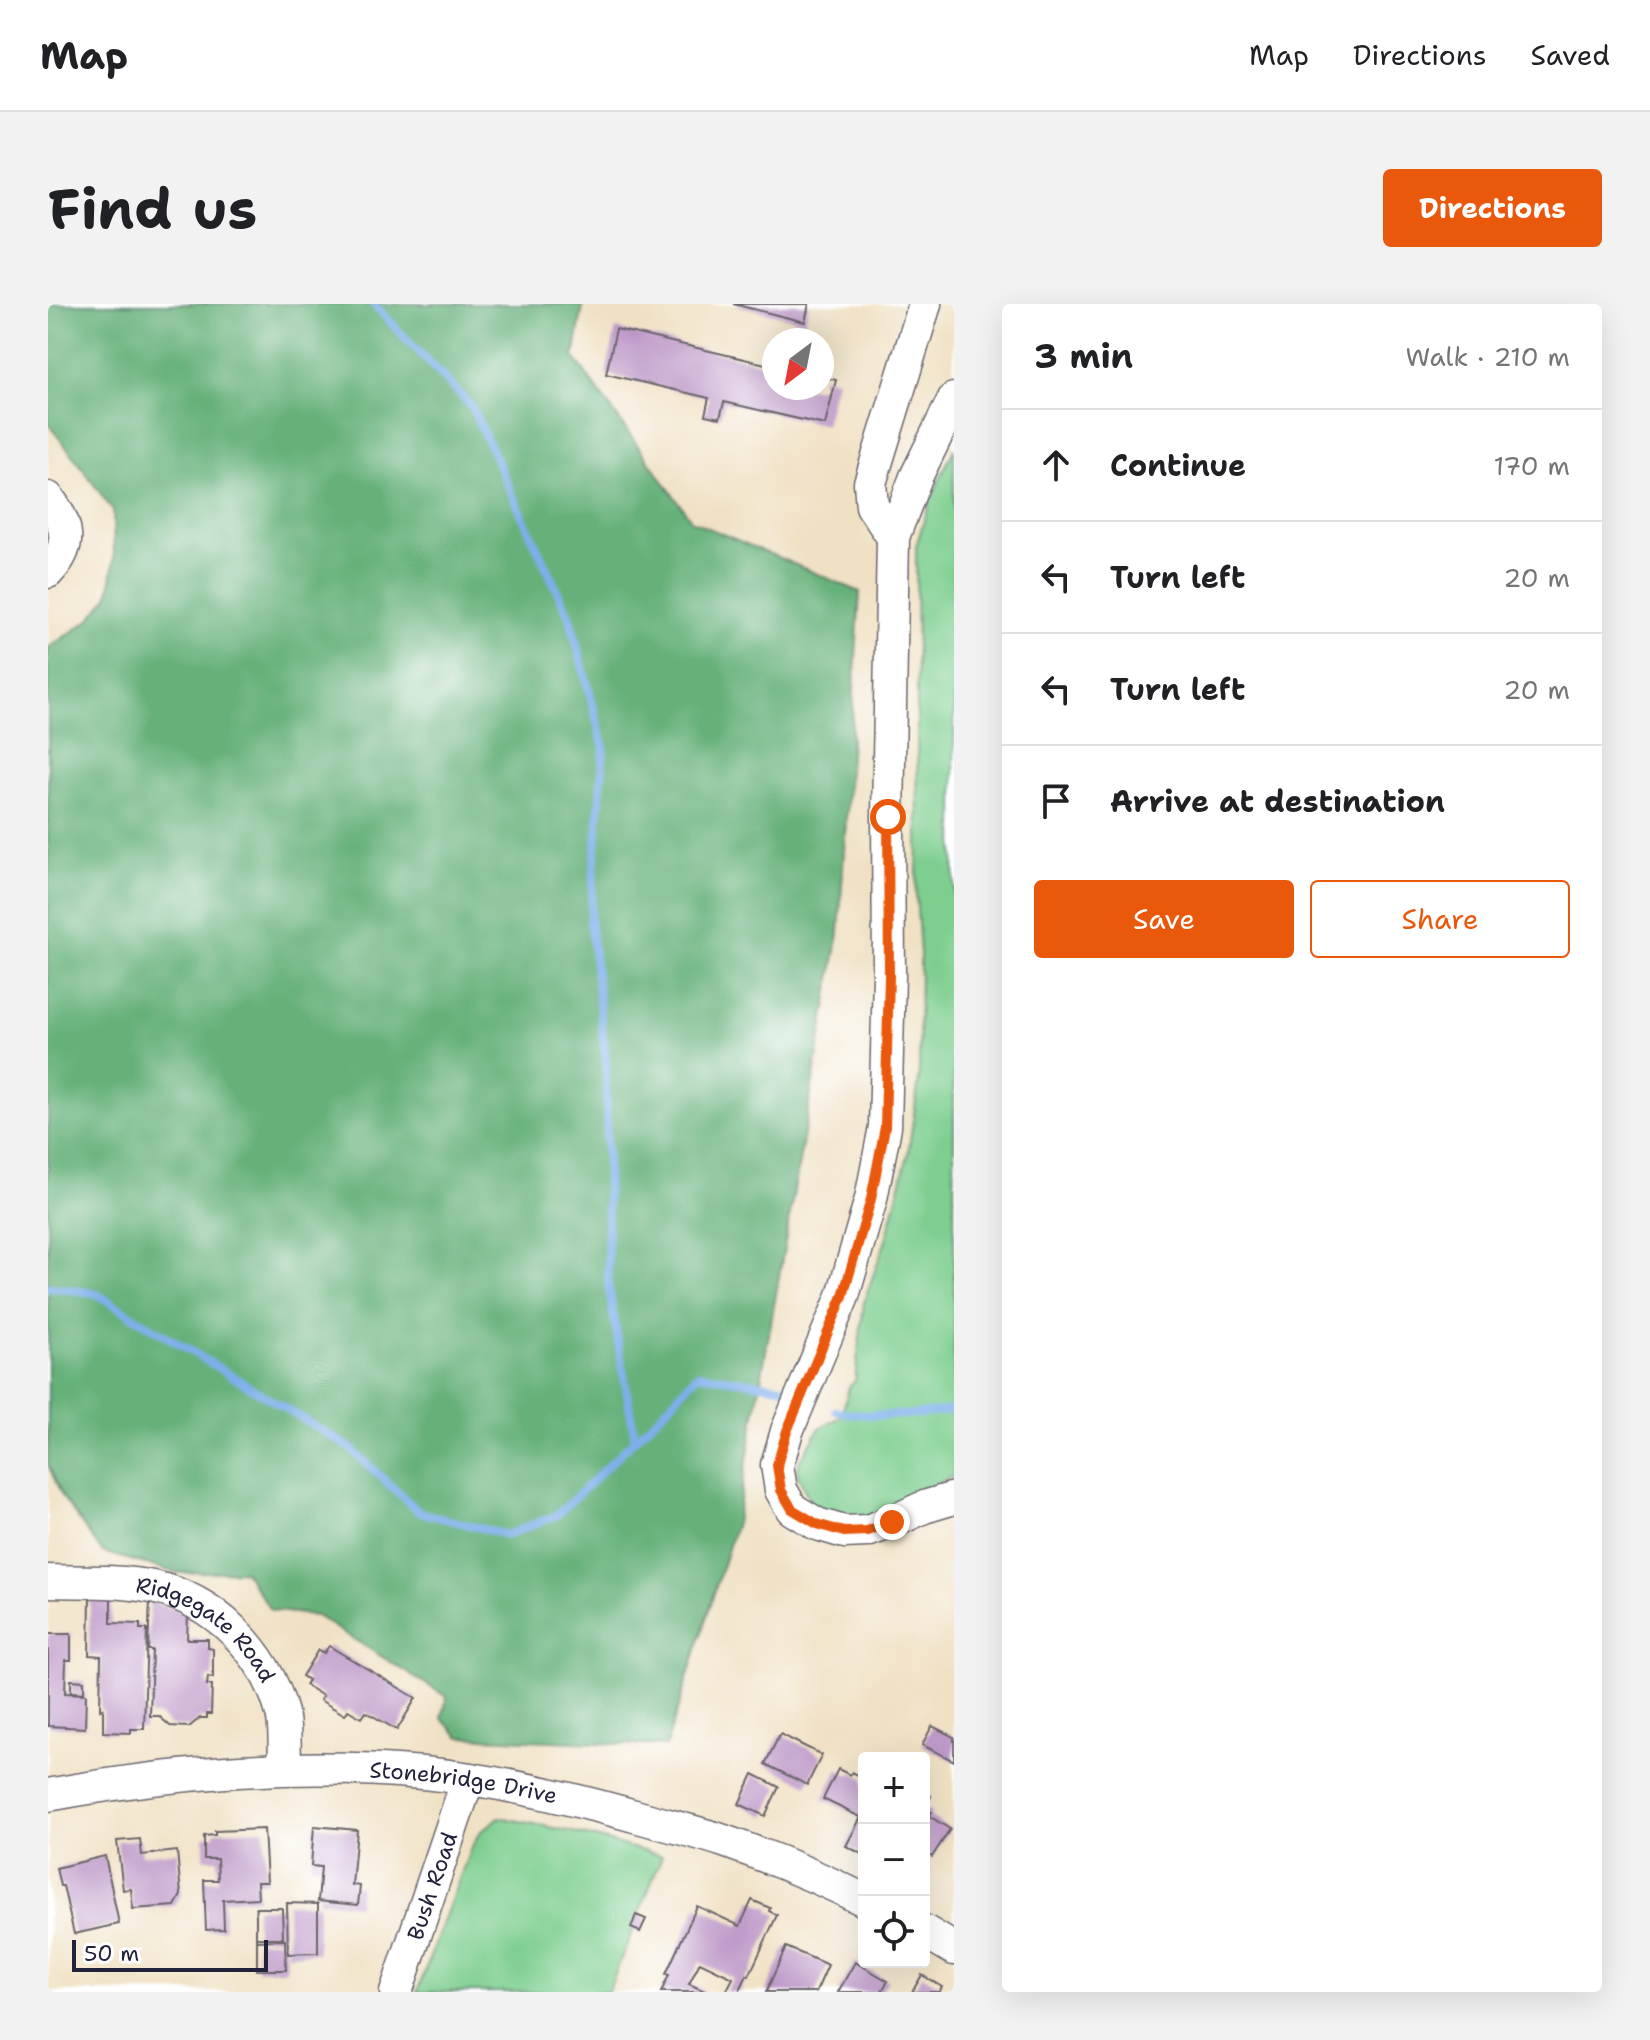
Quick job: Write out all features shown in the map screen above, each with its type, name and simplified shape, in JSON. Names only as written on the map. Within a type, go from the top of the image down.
[{"type":"street","points":[[893,537],[872,506],[870,483],[925,304]]},
{"type":"street","points":[[954,399],[916,477],[893,537],[885,1127],[871,1199],[843,1296],[787,1431],[777,1465],[781,1490],[792,1509],[817,1524],[844,1532],[867,1531],[954,1498]]},
{"type":"street","points":[[48,498],[64,522],[67,538],[62,555],[48,572]]},
{"type":"street","name":"Ridgegate Road","points":[[48,1581],[115,1582],[153,1587],[185,1597],[215,1615],[243,1639],[268,1675],[283,1714],[285,1768]]},
{"type":"street","name":"Stonebridge Drive","points":[[48,1795],[189,1774],[285,1768],[424,1773],[576,1800],[722,1840],[819,1877],[858,1897]]},
{"type":"street","name":"Bush Road","points":[[396,1992],[468,1779]]},
{"type":"street","points":[[930,1935],[954,1949]]},
{"type":"green space","points":[[48,304],[581,304],[574,357],[692,521],[860,592],[839,933],[736,1523],[666,1746],[460,1737],[442,1718],[447,1697],[316,1616],[271,1610],[244,1571],[177,1573],[102,1552],[63,1498],[48,1465],[48,648],[89,620],[109,595],[114,559],[113,511],[48,424]]},
{"type":"green space","points":[[954,449],[954,1477],[947,1478],[890,1513],[852,1521],[812,1505],[798,1476],[799,1462],[820,1428],[841,1417],[849,1387],[855,1381],[864,1301],[886,1240],[908,1154],[919,1080],[916,546],[931,498]]},
{"type":"green space","points":[[499,1817],[569,1831],[662,1856],[608,1992],[417,1992],[470,1850],[480,1832]]},
{"type":"building","points":[[733,304],[809,304],[805,322]]},
{"type":"building","points":[[616,329],[762,363],[762,400],[831,400],[825,425],[724,402],[720,418],[705,415],[709,398],[606,374]]},
{"type":"building","points":[[90,1597],[111,1598],[111,1623],[140,1624],[140,1629],[147,1629],[144,1729],[131,1729],[131,1733],[103,1732],[103,1709],[100,1710],[101,1656],[89,1655]]},
{"type":"building","points":[[150,1601],[188,1614],[187,1639],[208,1639],[208,1648],[213,1649],[213,1678],[208,1677],[207,1685],[212,1685],[211,1714],[189,1727],[170,1726],[159,1716],[150,1716]]},
{"type":"building","points":[[48,1634],[71,1634],[71,1660],[66,1660],[65,1693],[86,1694],[85,1728],[48,1726]]},
{"type":"building","points":[[329,1646],[416,1698],[397,1730],[366,1712],[362,1718],[348,1710],[345,1715],[320,1700],[323,1696],[305,1685],[308,1680],[302,1676],[318,1650],[324,1653]]},
{"type":"building","points":[[71,1680],[84,1681],[84,1693],[71,1692]]},
{"type":"building","points":[[932,1726],[954,1737],[954,1761],[922,1745]]},
{"type":"building","points":[[780,1734],[822,1755],[807,1785],[765,1764]]},
{"type":"building","points":[[838,1769],[858,1775],[858,1816],[823,1799]]},
{"type":"building","points":[[753,1774],[779,1787],[765,1816],[739,1804]]},
{"type":"building","points":[[930,1817],[950,1829],[930,1856]]},
{"type":"building","points":[[858,1823],[858,1852],[846,1846]]},
{"type":"building","points":[[314,1826],[357,1830],[352,1885],[360,1886],[358,1905],[318,1901],[321,1867],[311,1866]]},
{"type":"building","points":[[264,1829],[267,1882],[257,1882],[258,1898],[223,1900],[224,1929],[206,1930],[204,1880],[218,1880],[217,1859],[204,1859],[204,1836],[215,1835],[215,1831]]},
{"type":"building","points":[[140,1839],[142,1855],[177,1851],[181,1895],[175,1906],[133,1909],[131,1889],[123,1890],[117,1841]]},
{"type":"building","points":[[105,1856],[119,1924],[74,1934],[56,1868]]},
{"type":"building","points":[[752,1900],[770,1908],[769,1911],[777,1915],[739,1992],[726,1992],[733,1978],[700,1962],[689,1984],[707,1992],[661,1992],[697,1906],[740,1926]]},
{"type":"building","points":[[287,1903],[318,1904],[318,1953],[288,1954]]},
{"type":"building","points":[[256,1908],[282,1908],[283,1938],[256,1938]]},
{"type":"building","points":[[636,1915],[646,1919],[640,1932],[631,1928]]},
{"type":"building","points":[[285,1940],[286,1970],[257,1970],[257,1941]]},
{"type":"building","points":[[786,1947],[828,1965],[816,1992],[766,1992]]},
{"type":"building","points":[[855,1962],[858,1968],[865,1968],[888,1981],[881,1992],[838,1992]]},
{"type":"building","points":[[922,1975],[942,1987],[939,1992],[912,1992]]},
{"type":"waterway","points":[[373,304],[471,406],[570,618],[604,748],[590,920],[606,1063],[608,1284],[635,1439]]},
{"type":"waterway","points":[[48,1287],[95,1293],[349,1447],[419,1512],[507,1535],[557,1515],[698,1374],[793,1389]]},
{"type":"waterway","points":[[836,1411],[895,1415],[954,1410]]},
{"type":"route","points":[[888,817],[889,976],[885,1127],[871,1199],[843,1296],[787,1431],[777,1465],[781,1490],[792,1509],[817,1524],[844,1532],[867,1531],[892,1522]]}]
